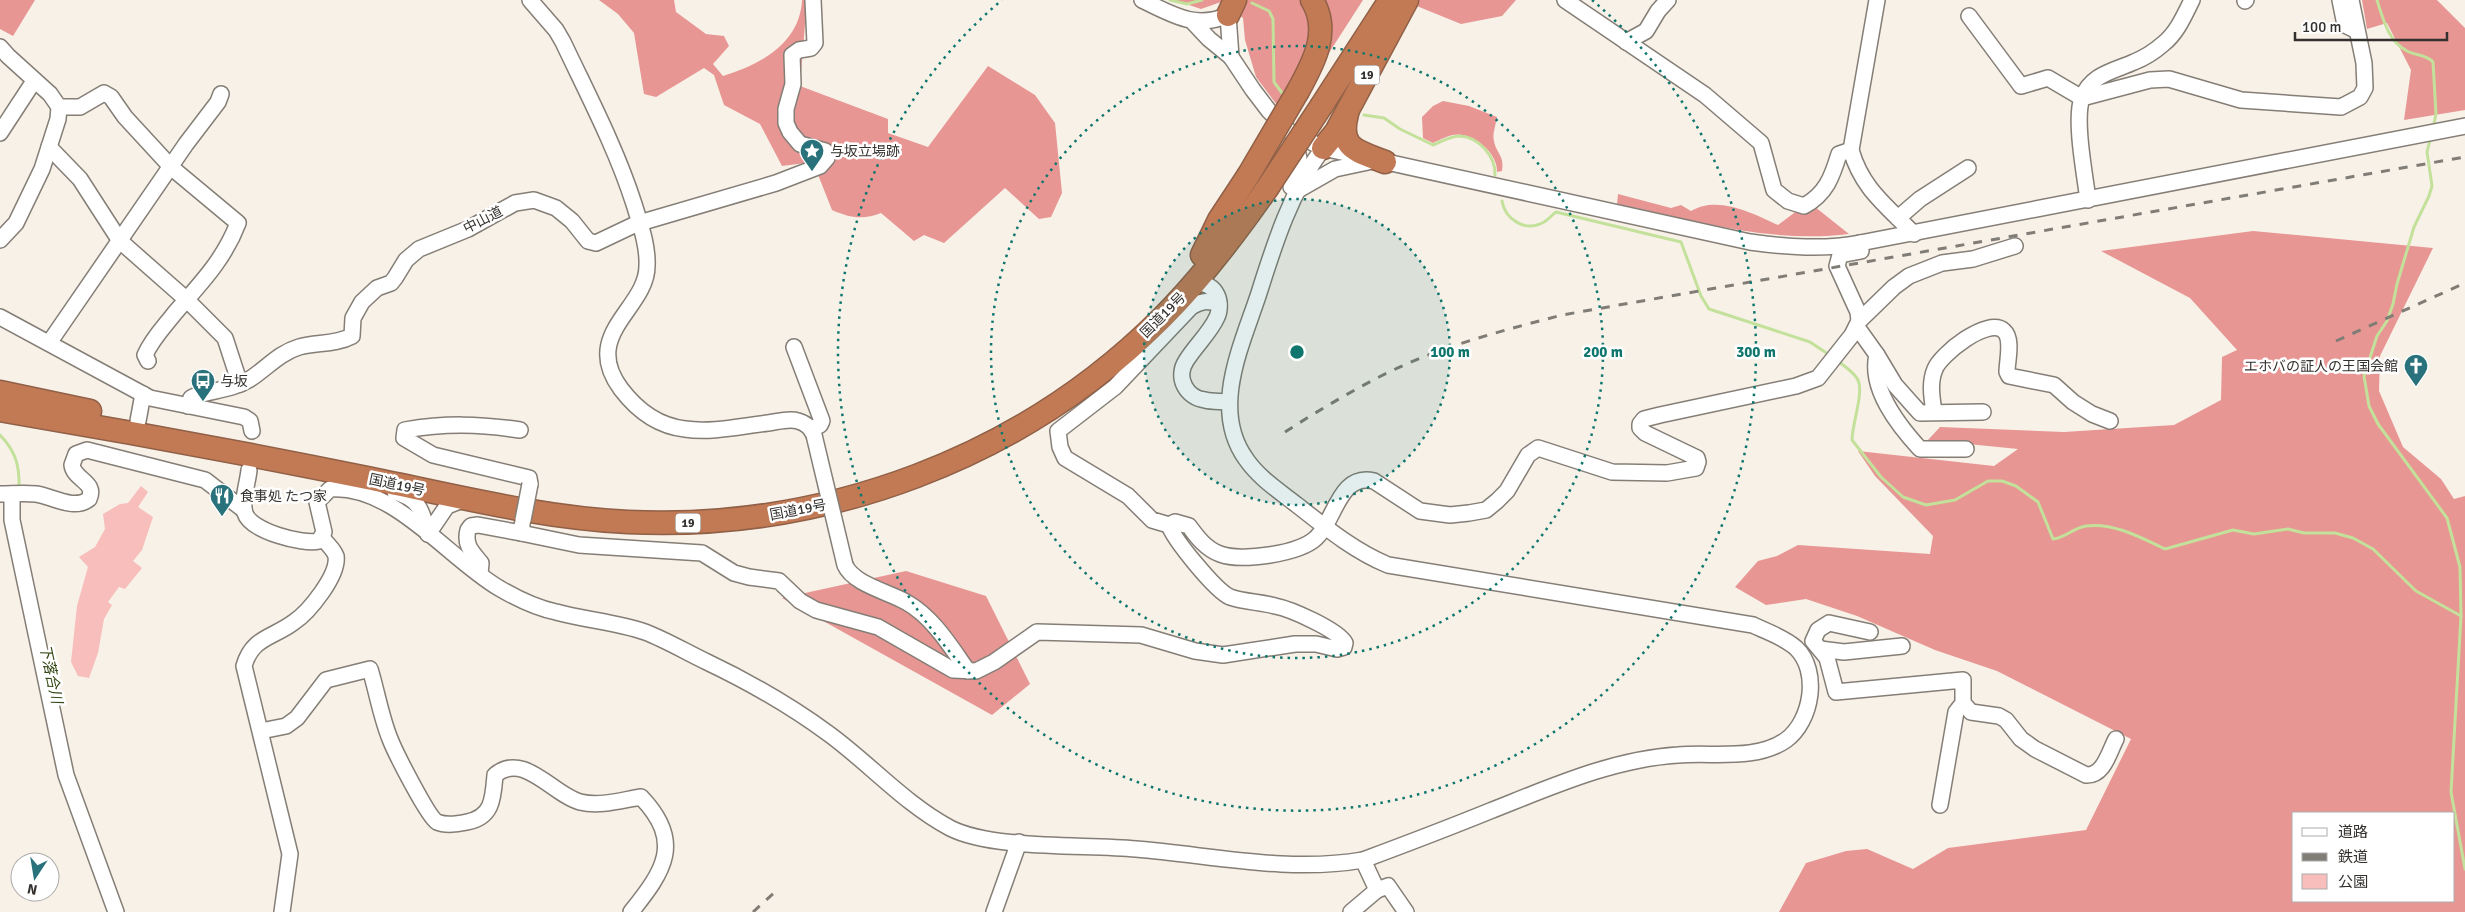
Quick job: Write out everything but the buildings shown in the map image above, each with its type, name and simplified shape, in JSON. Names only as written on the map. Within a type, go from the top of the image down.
[{"type":"highway","name":"19","points":[[1310,98],[1321,31],[1320,16],[1312,0]]},
{"type":"highway","name":"国道19号","points":[[0,410],[128,426],[362,463],[481,488],[598,507],[639,510],[712,509],[795,498],[857,483],[891,472],[961,443],[1008,418],[1086,366],[1123,335],[1174,286],[1202,255],[1258,181],[1374,0]]},
{"type":"highway","name":"国道19号","points":[[1310,98],[1390,0]]},
{"type":"highway","name":"19","points":[[1323,148],[1348,110],[1407,0]]},
{"type":"highway","points":[[1348,110],[1344,130],[1345,140],[1356,150],[1385,162]]},
{"type":"highway","name":"国道19号","points":[[0,392],[128,426],[377,480],[465,499],[582,518],[624,522],[678,523],[768,516],[859,496],[904,482],[957,459],[1014,430],[1058,403],[1133,345],[1195,283],[1230,240],[1258,181]]},
{"type":"street","points":[[530,0],[556,30],[563,42],[621,165],[640,223],[646,250],[646,283],[616,325],[609,346],[609,366],[619,387],[635,406],[652,419],[684,429],[701,430],[789,420],[804,423],[813,432],[848,571],[854,577],[908,603],[942,633],[968,671]]},
{"type":"street","name":"中山道","points":[[188,406],[194,396],[218,392],[240,384],[286,352],[310,345],[339,342],[352,336],[353,318],[362,302],[377,288],[396,278],[406,260],[415,252],[433,242],[468,229],[515,203],[534,200],[556,208],[572,221],[593,244],[640,223],[776,183],[820,166],[828,158],[825,151],[800,144],[790,132],[786,116],[793,84],[792,55],[799,50],[811,48],[815,43],[813,0]]},
{"type":"street","points":[[1142,0],[1193,22],[1209,39],[1231,57],[1265,105],[1289,131],[1323,148],[1750,242],[1808,248],[1860,244],[1914,234],[2465,126]]},
{"type":"street","points":[[1565,0],[1706,95],[1761,143],[1774,190],[1788,201],[1804,206],[1816,199],[1829,183],[1839,154],[1852,150]]},
{"type":"street","points":[[1626,42],[1646,31],[1658,10],[1668,0]]},
{"type":"street","points":[[1877,0],[1852,150],[1857,170],[1870,189],[1914,234]]},
{"type":"street","points":[[2088,200],[2079,117],[2082,98],[2090,85],[2103,73],[2136,62],[2163,45],[2175,33],[2192,0]]},
{"type":"street","points":[[2340,0],[2345,25],[2356,31]]},
{"type":"street","points":[[1969,16],[2021,86],[2048,78],[2082,98],[2150,80],[2169,79],[2241,100],[2341,107],[2360,97],[2365,88],[2364,63],[2351,0]]},
{"type":"street","points":[[1193,22],[1209,21],[1231,7]]},
{"type":"street","points":[[1231,7],[1231,57]]},
{"type":"street","points":[[0,47],[50,94],[59,107],[58,119],[42,169],[16,223],[0,240]]},
{"type":"street","points":[[0,133],[34,81]]},
{"type":"street","points":[[59,107],[80,106],[104,93],[111,96],[126,117],[172,168],[238,223],[229,246],[212,271],[150,345],[146,355],[148,361]]},
{"type":"street","points":[[49,343],[120,241],[124,238],[221,94]]},
{"type":"street","points":[[1265,105],[1271,121],[1298,151],[1298,170],[1287,195],[1293,198]]},
{"type":"street","points":[[49,147],[80,179],[120,241],[225,338],[240,384]]},
{"type":"street","points":[[322,538],[324,526],[318,514],[317,502],[325,492],[335,488],[362,493],[384,502],[403,514],[496,586],[542,608],[644,632],[706,661],[788,706],[830,734],[932,818],[954,830],[974,837],[1019,842],[1134,848],[1283,863],[1321,864],[1363,860],[1596,771],[1642,759],[1679,754],[1730,755],[1761,750],[1785,740],[1807,709],[1810,683],[1806,663],[1796,648],[1781,638],[1752,625],[1388,565],[1366,556],[1325,527],[1265,480],[1246,460],[1233,433],[1228,402],[1238,357],[1293,198],[1323,148]]},
{"type":"street","points":[[1293,198],[1308,183],[1335,169],[1361,162],[1385,162]]},
{"type":"street","points":[[1898,218],[1920,199],[1968,168]]},
{"type":"street","points":[[1860,244],[1861,251],[1840,255],[1837,266],[1858,312],[1858,324],[1895,385],[1920,413],[1982,412]]},
{"type":"street","points":[[1219,304],[1209,301],[1200,302],[1191,307],[1115,387],[1058,431],[1060,447],[1065,458],[1128,496],[1152,520],[1169,524],[1175,522],[1189,526],[1209,548],[1232,557],[1285,552],[1304,546],[1316,538],[1325,527],[1336,503],[1347,489],[1357,481],[1366,479],[1374,481],[1420,510],[1428,513],[1450,515],[1486,510],[1507,491],[1528,454],[1538,448],[1612,472],[1667,473],[1696,468],[1697,458],[1645,433],[1640,428],[1640,424],[1644,420],[1660,415],[1810,382],[1824,373],[1858,324],[1894,286],[1909,276],[1942,262],[1973,258],[2015,246]]},
{"type":"street","points":[[1195,283],[1206,284],[1212,288],[1219,304],[1218,316],[1184,363],[1181,378],[1184,387],[1192,396],[1204,400],[1228,402]]},
{"type":"street","points":[[0,317],[150,398],[244,417],[250,420],[252,431]]},
{"type":"street","points":[[1934,412],[1931,387],[1935,368],[1970,334],[1986,328],[1997,327],[2005,331],[2008,341],[2007,372],[2009,376],[2054,385],[2073,402],[2092,414],[2110,421]]},
{"type":"street","points":[[794,347],[822,421],[813,432]]},
{"type":"street","points":[[1877,355],[1875,363],[1877,378],[1891,414],[1920,449],[1966,449]]},
{"type":"street","points":[[113,458],[143,394]]},
{"type":"street","points":[[520,430],[480,424],[438,424],[405,430],[404,438],[434,455],[530,478],[522,527]]},
{"type":"street","points":[[116,912],[66,775],[12,520],[12,494],[36,494],[69,502],[85,502],[89,499],[90,485],[73,470],[73,459],[81,451],[86,450],[205,480],[244,510]]},
{"type":"street","points":[[249,470],[244,510],[247,519],[252,524],[269,532],[314,542],[322,538]]},
{"type":"street","points":[[377,480],[384,488],[414,500],[428,534]]},
{"type":"street","points":[[428,534],[447,506],[465,499]]},
{"type":"street","points":[[480,574],[481,563],[466,541],[468,530],[471,526],[522,527],[579,545],[702,553],[734,573],[779,581],[800,601],[816,610],[878,627],[953,670],[976,671],[994,662],[1037,632],[1141,636],[1195,651],[1223,655],[1295,644],[1316,644],[1337,649],[1344,647],[1344,641],[1335,633],[1284,608],[1229,596],[1190,559],[1171,531],[1169,524]]},
{"type":"street","points":[[282,912],[290,854],[244,666],[248,654],[264,638],[292,624],[309,610],[326,584],[336,565],[336,554],[322,538]]},
{"type":"street","points":[[1870,632],[1829,623],[1818,630],[1816,645],[1827,658],[1836,692],[1963,680],[1963,703],[1956,712],[1940,805]]},
{"type":"street","points":[[1796,648],[1816,645],[1844,652],[1902,646]]},
{"type":"street","points":[[261,731],[286,726],[297,718],[326,680],[370,669],[390,739],[428,812],[437,822],[455,825],[478,820],[488,812],[493,796],[495,775],[501,770],[516,767],[535,775],[562,795],[580,802],[598,803],[642,797],[653,809],[662,824],[666,840],[666,856],[660,873],[631,912]]},
{"type":"street","points":[[1963,703],[1971,712],[1999,716],[2006,720],[2021,739],[2035,749],[2086,775],[2093,776],[2101,769],[2116,739]]},
{"type":"street","points":[[994,912],[1019,842]]},
{"type":"street","points":[[1363,860],[1377,890]]},
{"type":"street","points":[[1351,912],[1377,890],[1388,886],[1406,912]]},
{"type":"green space","points":[[141,486],[148,492],[138,507],[153,517],[142,550],[133,561],[142,568],[125,589],[119,587],[108,602],[112,605],[104,619],[98,653],[89,678],[78,676],[71,662],[77,606],[88,567],[79,557],[95,547],[105,529],[103,514],[120,504],[128,503]]},
{"type":"shaded area","points":[[0,0],[35,0],[13,36],[0,29]]},
{"type":"shaded area","points":[[599,0],[674,0],[676,12],[706,34],[724,36],[729,46],[713,64],[723,76],[750,66],[775,50],[794,29],[800,15],[802,0],[807,0],[800,86],[888,119],[888,133],[928,147],[988,66],[1035,95],[1055,123],[1062,193],[1051,217],[1039,219],[1005,188],[944,243],[924,235],[914,241],[881,213],[868,217],[856,217],[832,210],[813,162],[782,166],[760,124],[724,105],[714,75],[704,68],[656,97],[644,94],[634,33],[618,14]]},
{"type":"shaded area","points":[[1174,0],[1363,0],[1325,59],[1277,105],[1256,77],[1245,40],[1243,18],[1221,2],[1201,9]]},
{"type":"shaded area","points":[[1402,0],[1516,0],[1502,16],[1461,24]]},
{"type":"shaded area","points":[[2362,0],[2437,0],[2465,28],[2465,110],[2404,120],[2411,70],[2387,23],[2367,29]]},
{"type":"shaded area","points":[[1443,101],[1469,106],[1497,117],[1494,139],[1503,166],[1502,171],[1497,172],[1491,153],[1480,143],[1468,136],[1455,135],[1433,143],[1423,138],[1422,117],[1433,106]]},
{"type":"shaded area","points":[[1618,194],[1671,208],[1681,205],[1691,211],[1712,205],[1724,205],[1746,211],[1778,225],[1798,210],[1815,207],[1849,234],[1791,236],[1732,229],[1617,204]]},
{"type":"shaded area","points":[[2253,231],[2433,248],[2380,356],[2379,391],[2403,447],[2441,479],[2454,499],[2465,496],[2465,912],[1779,912],[1806,863],[1846,851],[1867,849],[1913,869],[1948,848],[2086,830],[2131,739],[1997,671],[1935,650],[1857,616],[1806,599],[1766,605],[1735,587],[1758,561],[1777,556],[1798,545],[1930,554],[1933,536],[1875,476],[1858,451],[1994,466],[2018,449],[1928,440],[1940,427],[2064,432],[2174,425],[2221,400],[2222,357],[2237,350],[2190,298],[2101,251]]},
{"type":"shaded area","points":[[906,571],[986,596],[1030,684],[992,715],[782,598]]},
{"type":"waterway","points":[[1170,0],[1187,4],[1202,0]]},
{"type":"waterway","points":[[2377,0],[2387,29],[2395,41],[2410,53],[2427,58],[2433,62],[2436,114],[2433,128]]},
{"type":"waterway","points":[[1252,3],[1269,11],[1273,19],[1274,82],[1285,97]]},
{"type":"waterway","points":[[1364,115],[1384,118],[1400,129],[1433,145],[1456,136],[1474,140],[1485,149],[1493,161],[1495,175]]},
{"type":"waterway","points":[[2431,136],[2427,152],[2432,186],[2414,227],[2393,304],[2387,321],[2377,336],[2364,376],[2369,406],[2378,424],[2447,518],[2460,567],[2461,616],[2451,792],[2455,812]]},
{"type":"waterway","points":[[1502,201],[1507,213],[1523,225],[1537,225],[1546,221],[1556,212],[1681,242],[1701,296],[1709,309],[1810,342],[1831,356]]},
{"type":"waterway","points":[[1838,361],[1854,374],[1858,380],[1860,393],[1852,440],[1881,477],[1903,497],[1926,505],[1955,500],[1988,481],[2002,481],[2016,486],[2038,502],[2053,539],[2081,527],[2096,525],[2127,532],[2165,549],[2233,530],[2254,534],[2288,529],[2304,533],[2335,533],[2353,538],[2373,549],[2416,591],[2461,616]]},
{"type":"waterway","name":"下落合川","points":[[0,435],[10,447],[16,460],[19,474],[19,490]]},
{"type":"waterway","points":[[2455,814],[2465,869]]},
{"type":"railway","points":[[1285,432],[1344,396],[1381,376],[1425,356],[1516,327],[1562,315],[2465,157]]},
{"type":"railway","points":[[2336,341],[2465,283]]},
{"type":"railway","points":[[753,912],[776,891]]},
{"type":"place","name":"与坂立場跡","points":[[812,172]]},
{"type":"place","name":"エホバの証人の王国会館","points":[[2416,387]]},
{"type":"place","name":"与坂","points":[[203,402]]},
{"type":"place","name":"食事処 たつ家","points":[[222,517]]}]
